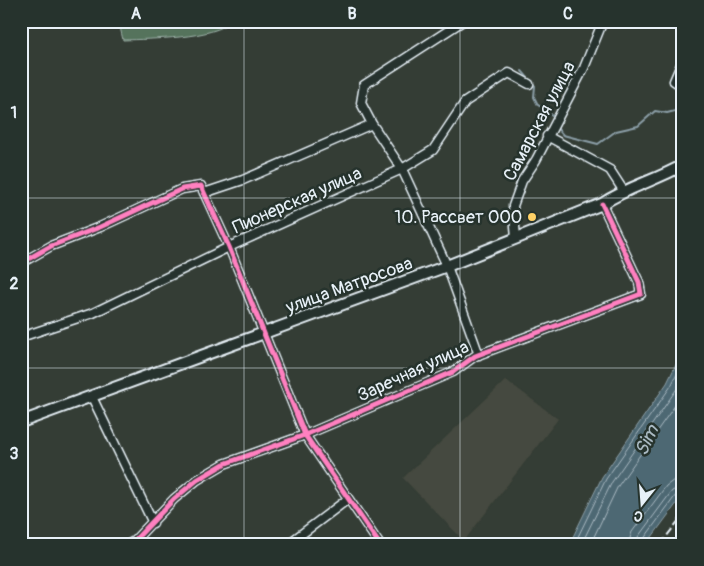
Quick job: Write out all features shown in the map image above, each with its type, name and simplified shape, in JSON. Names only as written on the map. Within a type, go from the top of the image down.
[{"type":"main road","name":"улица Матросова","points":[[21,422],[447,266],[602,204],[622,190],[668,174],[683,165]]},
{"type":"street","points":[[463,21],[364,85],[361,103],[372,124],[402,169],[447,266],[479,355]]},
{"type":"street","name":"Самарская улица","points":[[516,237],[513,206],[522,181],[536,160],[584,68],[603,21]]},
{"type":"street","points":[[683,60],[674,81],[683,87]]},
{"type":"street","name":"Пионерская улица","points":[[21,337],[92,313],[229,247],[402,169],[433,150],[465,102],[498,79],[509,73],[529,84]]},
{"type":"street","points":[[204,193],[243,180],[372,124]]},
{"type":"street","points":[[547,136],[610,170],[622,190]]},
{"type":"street","points":[[21,264],[51,246],[100,227],[182,189],[200,186],[229,247],[306,435],[380,545]]},
{"type":"street","name":"Заречная улица","points":[[127,545],[154,523],[174,499],[197,480],[224,464],[306,435],[453,372],[479,355],[641,294],[639,282],[602,204]]},
{"type":"street","points":[[92,397],[154,523]]},
{"type":"street","points":[[286,545],[348,499]]},
{"type":"shaded area","points":[[506,380],[558,419],[464,541],[403,478]]},
{"type":"green space","points":[[121,21],[232,21],[223,27],[196,35],[123,40],[120,27]]},
{"type":"water","name":"Sim","points":[[683,350],[683,495],[646,545],[569,545],[602,477],[667,383]]},
{"type":"waterway","points":[[522,71],[535,86],[534,97],[538,105],[556,118]]},
{"type":"waterway","points":[[556,127],[563,135],[598,144],[616,131],[638,126],[655,111],[667,113],[683,109]]},
{"type":"railway","points":[[660,545],[683,515]]},
{"type":"cycle path","points":[[21,263],[51,246],[100,227],[182,189],[201,186],[229,247],[305,435],[380,545]]},
{"type":"cycle path","points":[[127,545],[134,541],[174,499],[197,480],[224,464],[305,435],[453,372],[475,356],[641,294],[639,282],[602,204]]},
{"type":"place","name":"10. Рассвет ООО","points":[[532,217]]}]
